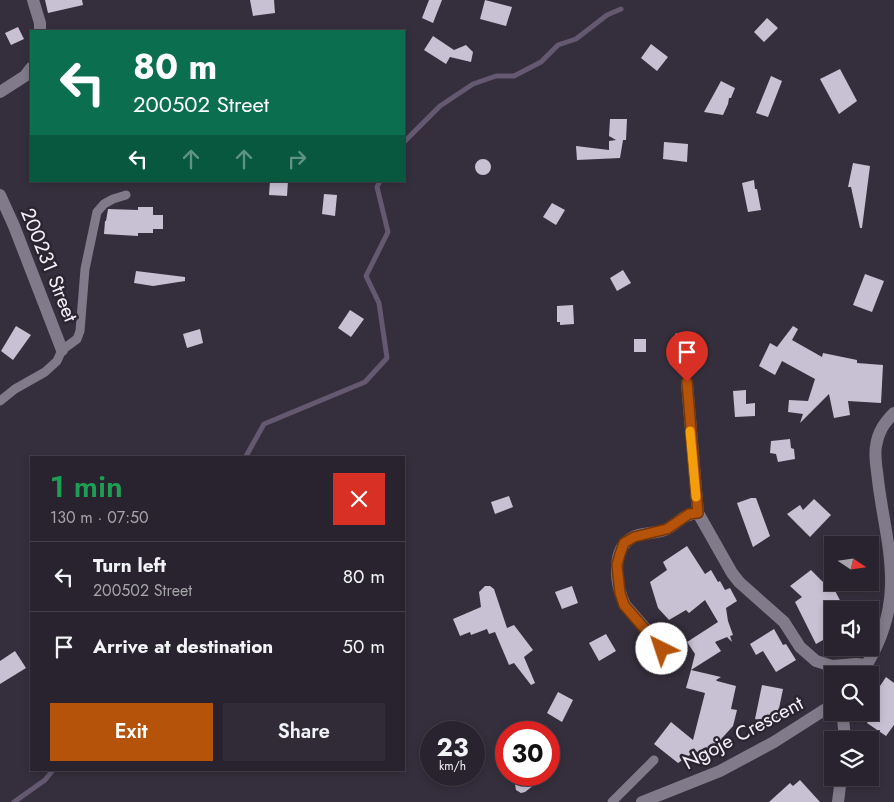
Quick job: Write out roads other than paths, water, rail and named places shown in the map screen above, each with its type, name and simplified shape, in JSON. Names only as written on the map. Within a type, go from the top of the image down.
[{"type":"street","points":[[33,0],[40,23],[40,30]]},
{"type":"street","points":[[0,92],[25,76],[30,69]]},
{"type":"street","name":"200231 Street","points":[[0,195],[62,350]]},
{"type":"street","points":[[687,382],[698,513],[732,573],[739,582],[784,622],[800,647],[816,661],[832,666],[856,664],[859,666]]},
{"type":"street","points":[[866,666],[881,637],[890,597],[890,558],[875,453],[882,426],[894,413]]},
{"type":"street","points":[[675,663],[624,605],[620,593],[617,565],[624,543],[634,537],[667,529],[689,514],[698,513]]},
{"type":"street","name":"Ngoje Crescent","points":[[642,802],[720,771],[774,742],[824,710]]},
{"type":"street","points":[[838,802],[840,786]]},
{"type":"lane","points":[[0,401],[15,389],[45,372],[57,361],[62,350],[77,339],[80,331],[84,269],[97,212],[104,204],[126,194]]},
{"type":"lane","points":[[612,802],[654,760]]},
{"type":"waterway","points":[[405,141],[440,106],[473,84],[496,76],[514,76],[541,62],[558,45],[576,39],[607,15],[621,9]]},
{"type":"waterway","points":[[246,456],[264,424],[365,382],[387,358],[379,303],[366,276],[388,232],[377,187],[380,182]]},
{"type":"waterway","points":[[14,802],[45,780],[52,771]]}]
